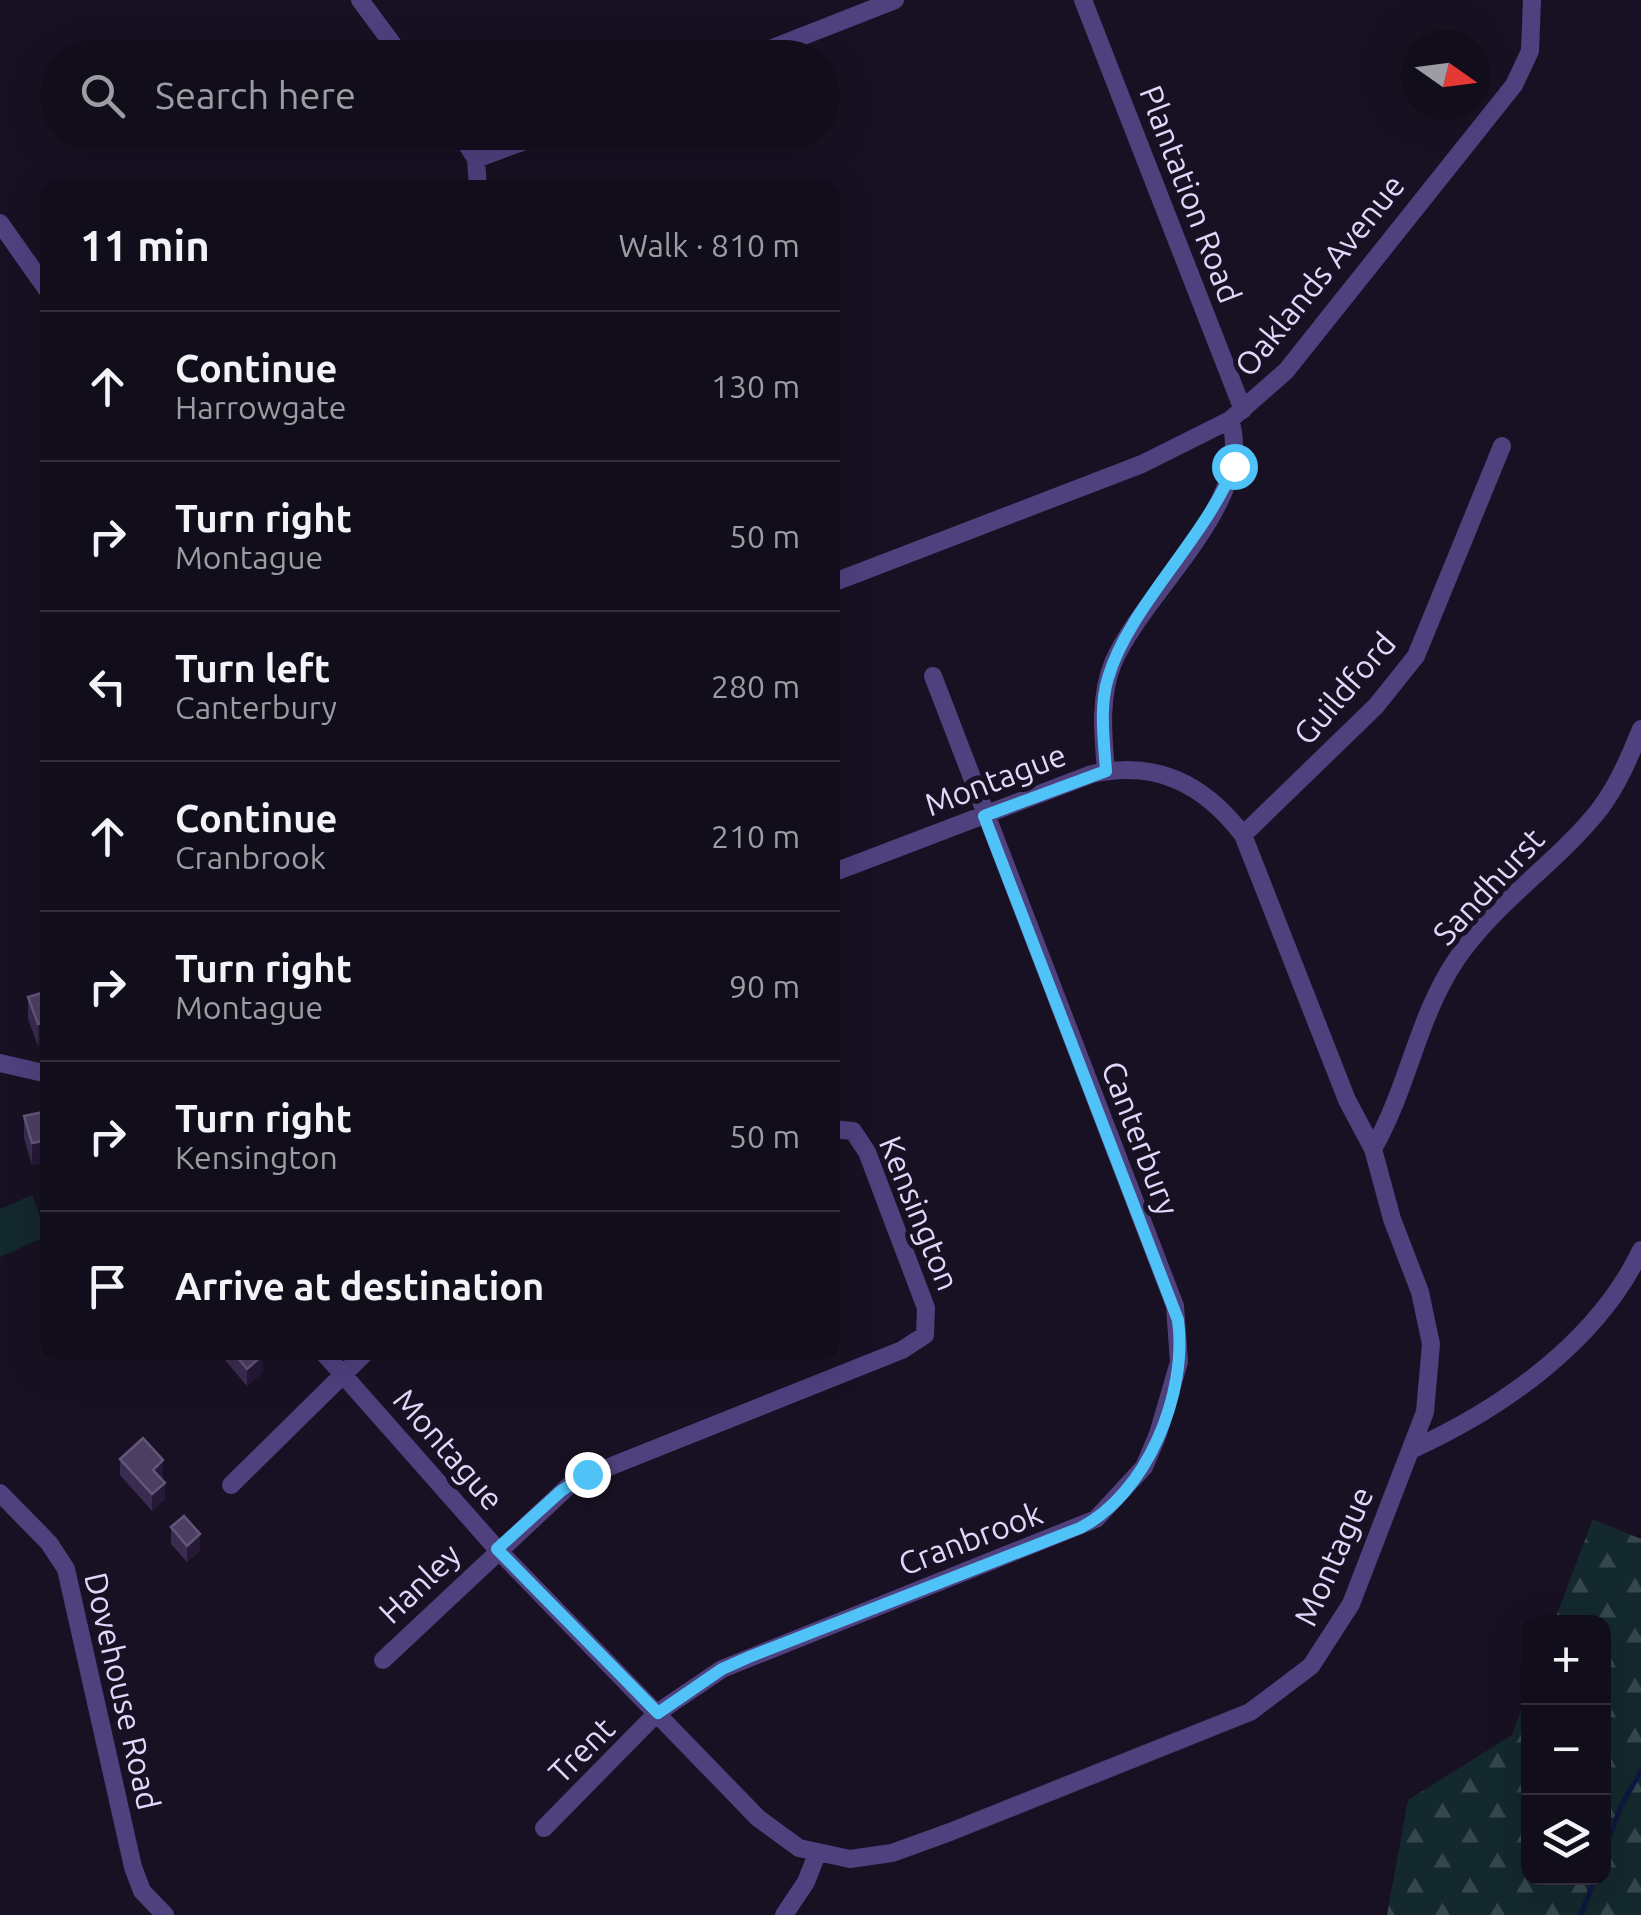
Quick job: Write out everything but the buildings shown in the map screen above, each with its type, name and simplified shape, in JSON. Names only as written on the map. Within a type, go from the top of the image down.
[{"type":"street","points":[[360,0],[390,40]]},
{"type":"street","points":[[793,40],[895,0]]},
{"type":"street","name":"Plantation Road","points":[[1083,0],[1236,415],[1237,447],[1227,484],[1121,646],[1110,673],[1103,718],[1106,771]]},
{"type":"street","name":"Oaklands Avenue","points":[[840,579],[1106,478],[1195,440],[1236,415],[1293,362],[1514,85],[1528,60],[1532,0]]},
{"type":"street","points":[[470,150],[476,159],[477,180]]},
{"type":"street","points":[[476,159],[500,150]]},
{"type":"street","points":[[0,223],[40,280]]},
{"type":"street","name":"Guildford","points":[[1243,836],[1376,706],[1416,656],[1502,446]]},
{"type":"street","name":"Canterbury","points":[[933,676],[1178,1320],[1180,1348],[1173,1386],[1144,1467],[1132,1483]]},
{"type":"street","name":"Sandhurst","points":[[1373,1149],[1400,1098],[1431,1005],[1454,963],[1601,808],[1623,772],[1641,729]]},
{"type":"street","name":"Montague","points":[[330,1360],[497,1549],[758,1818],[786,1841],[817,1854],[850,1859],[892,1852],[1209,1730],[1268,1702],[1311,1666],[1351,1604],[1413,1449],[1429,1391],[1432,1344],[1420,1292],[1392,1219],[1373,1149],[1347,1100],[1243,836],[1227,814],[1194,786],[1156,771],[1106,771],[840,870]]},
{"type":"street","points":[[0,1063],[40,1072]]},
{"type":"street","name":"Kensington","points":[[497,1549],[574,1481],[609,1463],[902,1350],[925,1335],[926,1308],[866,1152],[853,1131],[840,1130]]},
{"type":"street","points":[[1413,1449],[1475,1415],[1550,1363],[1604,1310],[1641,1250]]},
{"type":"street","points":[[230,1486],[358,1360]]},
{"type":"street","name":"Cranbrook","points":[[658,1713],[722,1669],[749,1657],[1080,1528],[1132,1483]]},
{"type":"street","name":"Dovehouse Road","points":[[0,1493],[52,1547],[66,1569],[135,1876],[165,1915]]},
{"type":"street","name":"Hanley","points":[[383,1660],[497,1549]]},
{"type":"street","name":"Trent","points":[[544,1828],[658,1713]]},
{"type":"street","points":[[784,1915],[806,1882],[817,1854]]},
{"type":"green space","points":[[32,1195],[40,1217],[40,1239],[0,1257],[0,1209]]},
{"type":"green space","points":[[1593,1519],[1641,1539],[1641,1915],[1387,1915],[1408,1800],[1512,1735],[1521,1710],[1521,1885],[1611,1885],[1611,1615],[1557,1615]]},
{"type":"waterway","points":[[1611,1834],[1641,1771]]},
{"type":"waterway","points":[[1581,1915],[1592,1885]]},
{"type":"route","points":[[587,1474],[561,1491],[497,1549],[658,1713],[722,1669],[749,1657],[1080,1528],[1106,1509],[1144,1467],[1179,1362],[1178,1320],[984,816],[1106,771],[1103,718],[1106,682],[1113,663],[1204,524],[1234,466]]}]
